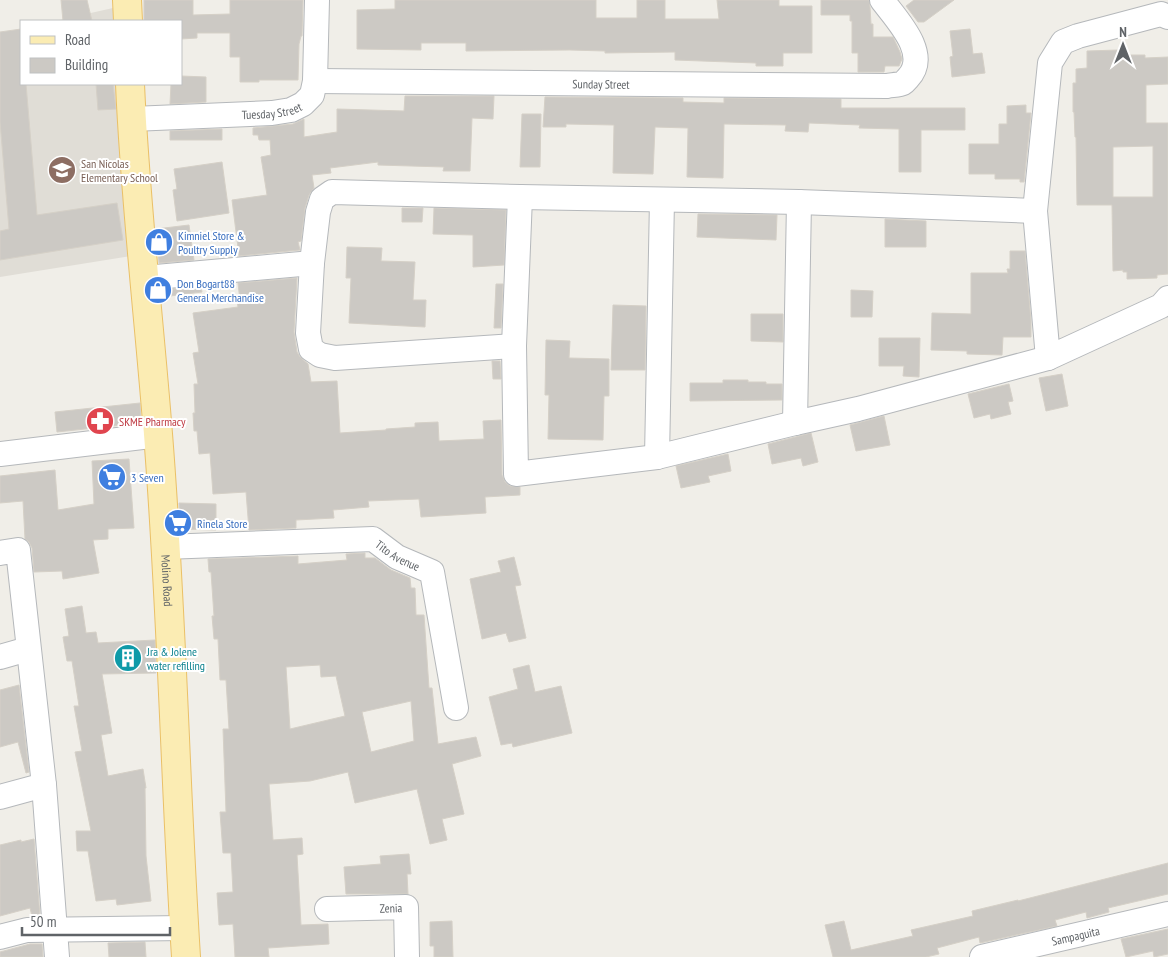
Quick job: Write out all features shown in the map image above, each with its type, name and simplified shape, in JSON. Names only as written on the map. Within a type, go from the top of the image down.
[{"type":"main road","points":[[127,0],[128,20]]},
{"type":"main road","name":"Molino Road","points":[[130,85],[159,435],[175,700],[186,957]]},
{"type":"street","name":"Tuesday Street","points":[[132,119],[272,113],[291,110],[303,104],[312,95],[316,81],[317,0]]},
{"type":"street","name":"Sunday Street","points":[[316,81],[887,86],[903,83],[914,72],[916,61],[915,48],[909,36],[882,0]]},
{"type":"street","points":[[1048,358],[1035,211],[1050,63],[1063,42],[1078,36],[1160,14],[1168,17]]},
{"type":"street","points":[[514,346],[334,358],[311,349],[308,333],[312,263],[318,212],[322,199],[332,192],[520,198],[799,202],[1035,211]]},
{"type":"street","points":[[520,198],[514,346],[516,474],[658,457],[858,409],[1048,358],[1161,306],[1168,298]]},
{"type":"street","points":[[658,457],[662,200]]},
{"type":"street","points":[[795,423],[799,202]]},
{"type":"street","points":[[145,278],[312,263]]},
{"type":"street","points":[[0,454],[159,435]]},
{"type":"street","name":"Tito Avenue","points":[[165,547],[373,539],[397,557],[432,572],[456,708]]},
{"type":"street","points":[[0,553],[18,550],[44,785],[57,957]]},
{"type":"street","points":[[0,657],[28,649]]},
{"type":"street","points":[[0,797],[44,785]]},
{"type":"street","name":"Zenia","points":[[327,909],[406,907],[407,957]]},
{"type":"street","name":"Sampaguita","points":[[982,957],[1168,914]]},
{"type":"street","points":[[0,937],[27,930],[184,928]]},
{"type":"shaded area","points":[[113,8],[114,20],[59,20]]},
{"type":"shaded area","name":"San Nicolas Elementary School","points":[[20,29],[20,85],[119,85],[131,256],[0,277],[0,34]]},
{"type":"building","points":[[61,0],[87,0],[92,20],[63,20]]},
{"type":"building","points":[[144,0],[193,0],[193,15],[230,14],[230,0],[303,0],[298,80],[240,82],[240,57],[230,57],[230,33],[197,33],[197,38],[182,39],[182,20],[144,20]]},
{"type":"building","points":[[395,0],[596,0],[596,18],[637,18],[637,0],[665,0],[665,19],[719,19],[717,0],[779,0],[779,6],[812,6],[812,53],[783,53],[783,66],[756,66],[756,63],[675,60],[675,52],[466,51],[466,43],[421,43],[421,50],[357,49],[357,10],[395,9]]},
{"type":"building","points":[[821,0],[869,0],[873,37],[893,37],[902,59],[899,66],[885,66],[884,72],[858,72],[858,53],[852,53],[852,21],[850,21],[850,15],[821,15]]},
{"type":"building","points":[[914,0],[954,0],[924,22],[918,22],[906,6]]},
{"type":"building","points":[[20,29],[20,85],[26,85],[37,215],[117,203],[123,240],[0,260],[0,231],[9,229],[0,122],[0,32]]},
{"type":"building","points":[[970,29],[973,54],[982,53],[985,73],[952,77],[950,57],[953,56],[950,31]]},
{"type":"building","points":[[1118,50],[1118,55],[1145,55],[1145,58],[1168,57],[1168,84],[1146,85],[1146,123],[1168,123],[1168,274],[1157,275],[1157,278],[1127,279],[1127,272],[1123,272],[1123,270],[1113,271],[1112,205],[1077,205],[1073,83],[1076,83],[1076,69],[1087,68],[1087,51]],"holes":[[[1153,146],[1153,197],[1113,197],[1113,147]]]},
{"type":"building","points":[[182,76],[206,77],[206,102],[170,104],[171,85],[182,85]]},
{"type":"building","points":[[96,85],[113,85],[116,109],[98,110]]},
{"type":"building","points":[[405,96],[494,96],[493,119],[472,118],[470,171],[443,171],[444,167],[378,165],[378,162],[330,168],[331,173],[312,175],[314,188],[309,195],[305,208],[301,241],[298,242],[300,250],[239,256],[232,200],[267,195],[261,157],[271,155],[270,140],[259,140],[258,135],[253,135],[253,128],[293,124],[304,119],[304,137],[337,132],[337,109],[404,111]]},
{"type":"building","points":[[545,97],[683,98],[683,102],[724,103],[724,98],[841,99],[841,108],[965,108],[965,130],[921,130],[921,172],[899,172],[899,129],[859,128],[860,125],[809,123],[808,132],[785,131],[786,125],[724,124],[723,178],[687,177],[688,128],[655,127],[653,174],[613,173],[614,125],[566,124],[566,127],[543,127]]},
{"type":"building","points":[[1026,105],[1026,113],[1031,113],[1024,182],[1020,182],[1020,179],[995,179],[995,174],[969,174],[969,144],[999,144],[999,124],[1007,124],[1007,106]]},
{"type":"building","points":[[522,114],[541,114],[540,167],[520,167]]},
{"type":"building","points":[[222,129],[222,140],[170,140],[170,131]]},
{"type":"building","points":[[222,162],[229,213],[177,221],[173,190],[177,189],[174,169]]},
{"type":"building","points":[[402,208],[423,208],[422,222],[402,222]]},
{"type":"building","points":[[434,208],[506,210],[504,265],[473,267],[473,235],[433,234]]},
{"type":"building","points":[[698,214],[777,215],[776,240],[697,237]]},
{"type":"building","points":[[885,219],[926,221],[926,247],[885,247]]},
{"type":"building","points":[[189,225],[194,260],[159,263],[156,229]]},
{"type":"building","points":[[347,247],[382,248],[381,261],[415,262],[413,300],[426,300],[425,327],[349,323],[351,278],[346,278]]},
{"type":"building","points":[[1010,251],[1025,251],[1031,337],[1003,337],[1002,355],[967,354],[967,351],[931,350],[932,313],[971,314],[971,273],[1008,273],[1007,269],[1010,269]]},
{"type":"building","points":[[297,278],[294,332],[297,352],[308,364],[311,382],[337,381],[340,433],[415,427],[415,423],[438,422],[439,441],[484,439],[483,421],[501,420],[502,475],[505,482],[510,486],[520,487],[520,495],[485,497],[486,513],[421,517],[419,499],[368,501],[369,507],[333,510],[334,518],[296,520],[296,528],[249,530],[246,492],[213,494],[210,453],[199,454],[197,431],[194,431],[194,384],[198,384],[193,353],[199,352],[193,313],[238,307],[237,301],[240,301],[238,283]]},
{"type":"building","points":[[496,284],[503,284],[501,328],[494,328]]},
{"type":"building","points":[[201,287],[202,292],[162,297],[161,290]]},
{"type":"building","points":[[851,290],[873,291],[872,317],[851,317]]},
{"type":"building","points":[[613,305],[646,306],[645,370],[611,370]]},
{"type":"building","points":[[751,314],[783,314],[783,342],[751,341]]},
{"type":"building","points":[[879,338],[920,338],[919,377],[903,376],[904,366],[879,366]]},
{"type":"building","points":[[546,340],[570,341],[569,358],[609,359],[609,396],[604,396],[603,440],[548,439],[549,395],[545,395]]},
{"type":"building","points":[[492,361],[500,361],[501,379],[493,379]]},
{"type":"building","points":[[1062,374],[1068,406],[1046,411],[1039,378]]},
{"type":"building","points":[[723,380],[748,380],[748,382],[782,384],[782,400],[690,401],[690,383],[723,383]]},
{"type":"building","points":[[1009,384],[1013,401],[1008,402],[1011,414],[991,419],[990,414],[974,418],[968,394]]},
{"type":"building","points":[[140,403],[141,423],[57,432],[55,412]]},
{"type":"building","points":[[884,416],[890,445],[856,451],[850,425]]},
{"type":"building","points":[[811,433],[818,462],[803,466],[801,458],[772,464],[768,444]]},
{"type":"building","points":[[728,454],[731,471],[708,476],[710,482],[681,488],[676,466]]},
{"type":"building","points":[[129,459],[134,528],[108,529],[108,539],[93,540],[99,573],[63,579],[62,571],[34,572],[32,548],[25,539],[23,501],[0,503],[0,476],[55,470],[58,510],[94,504],[92,461]]},
{"type":"building","points":[[179,503],[216,504],[216,530],[180,529]]},
{"type":"building","points":[[365,553],[365,558],[375,558],[391,570],[410,578],[411,588],[415,588],[416,615],[424,615],[429,688],[432,688],[438,744],[476,737],[481,756],[452,764],[464,814],[442,819],[447,840],[430,844],[417,789],[355,803],[348,772],[310,781],[269,784],[273,840],[302,838],[303,854],[297,855],[301,925],[328,924],[329,944],[268,948],[269,957],[235,957],[233,924],[219,925],[217,893],[233,892],[231,853],[223,853],[220,812],[226,812],[223,729],[229,729],[226,680],[220,680],[218,639],[214,639],[211,572],[209,572],[208,559],[298,556],[298,564],[347,560],[346,554]],"holes":[[[320,665],[321,677],[336,676],[345,716],[290,729],[286,667]],[[411,701],[414,741],[371,752],[362,712]]]},
{"type":"building","points":[[514,557],[521,585],[515,586],[526,638],[509,642],[506,633],[482,639],[470,579],[501,572],[498,561]]},
{"type":"building","points":[[82,606],[86,633],[96,632],[98,643],[155,640],[156,673],[102,674],[112,733],[101,735],[108,776],[143,769],[146,788],[146,856],[151,901],[117,905],[116,899],[96,901],[88,851],[77,851],[76,831],[91,831],[75,752],[82,751],[74,706],[79,706],[72,661],[67,661],[63,637],[69,636],[65,609]]},
{"type":"building","points":[[529,665],[535,692],[561,686],[572,733],[513,747],[512,743],[501,745],[489,697],[518,689],[513,669]]},
{"type":"building","points":[[19,685],[29,772],[26,773],[18,742],[0,747],[0,690]]},
{"type":"building","points":[[34,839],[40,916],[32,916],[30,908],[0,916],[0,845]]},
{"type":"building","points":[[409,854],[411,874],[407,874],[408,894],[346,894],[344,867],[381,864],[380,856]]},
{"type":"building","points":[[1168,863],[1168,894],[1108,908],[1109,912],[1087,918],[1086,912],[1055,920],[1057,926],[980,943],[979,937],[937,948],[939,954],[926,957],[833,957],[825,925],[844,921],[851,950],[913,936],[911,930],[973,916],[972,911]]},
{"type":"building","points":[[452,921],[453,957],[434,957],[434,946],[430,946],[430,922]]},
{"type":"building","points":[[1168,929],[1168,954],[1154,957],[1153,951],[1126,957],[1121,939]]},
{"type":"building","points":[[145,942],[146,957],[109,957],[108,943]]},
{"type":"building","points":[[30,944],[42,944],[43,957],[0,957],[0,952]]},
{"type":"place","name":"San Nicolas Elementary School","points":[[62,170]]},
{"type":"place","name":"Kimniel Store & Poultry Supply","points":[[159,242]]},
{"type":"place","name":"Don Bogart88 General Merchandise","points":[[158,290]]},
{"type":"place","name":"SKME Pharmacy","points":[[100,421]]},
{"type":"place","name":"3 Seven","points":[[112,477]]},
{"type":"place","name":"Rinela Store","points":[[178,523]]},
{"type":"place","name":"Jra & Jolene water refilling","points":[[128,658]]}]
